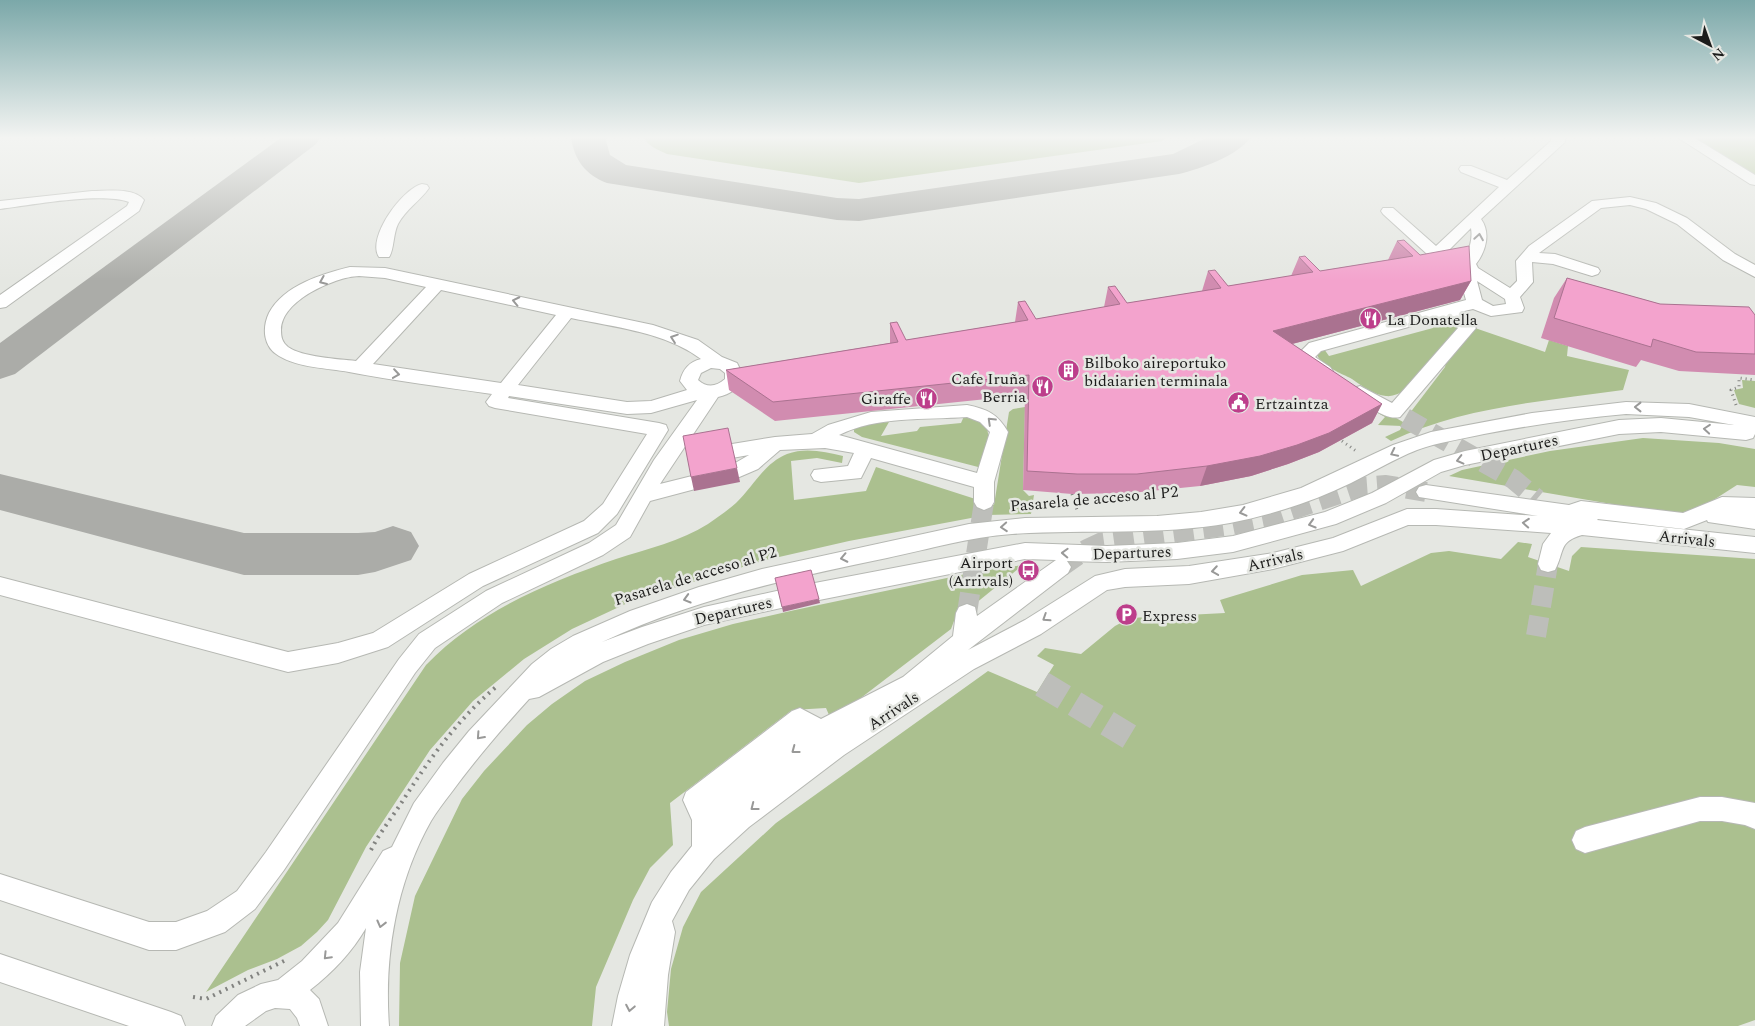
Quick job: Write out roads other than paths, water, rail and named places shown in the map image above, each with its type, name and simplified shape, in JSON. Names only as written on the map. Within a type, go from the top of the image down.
[{"type":"street","points":[[1416,273],[1424,268],[1436,253],[1508,186]]},
{"type":"street","points":[[412,279],[392,269],[384,254],[383,243],[388,227],[401,207],[422,188]]},
{"type":"street","points":[[0,205],[109,194],[131,196],[137,200],[134,208],[0,303]]},
{"type":"street","points":[[1512,296],[1525,282],[1524,261],[1527,257],[1540,245],[1597,204],[1630,201],[1651,206],[1682,221],[1729,257],[1755,272]]},
{"type":"street","points":[[1388,211],[1436,253],[1443,262],[1470,267],[1512,296],[1516,308],[1491,311],[1475,303],[1315,346],[1305,356],[1310,362],[1400,415],[1468,328],[1449,311]]},
{"type":"street","points":[[1473,218],[1480,227],[1481,234],[1467,275],[1475,303]]},
{"type":"street","points":[[1540,245],[1555,259]]},
{"type":"street","points":[[384,254],[371,264],[308,287],[290,299],[277,314],[271,330],[274,342],[286,353],[359,369],[627,408],[651,407],[722,389]]},
{"type":"street","points":[[1527,257],[1555,259],[1592,271]]},
{"type":"street","points":[[351,272],[385,273],[648,329],[692,344],[716,362]]},
{"type":"street","points":[[359,369],[438,284]]},
{"type":"street","points":[[0,586],[288,662],[338,653],[380,640],[476,580],[591,527],[610,509],[658,430],[495,402],[507,390],[567,312]]},
{"type":"street","points":[[0,886],[149,936],[176,936],[215,922],[246,900],[275,861],[407,666],[427,642],[494,596],[596,549],[623,531],[662,465],[722,389],[735,377],[733,369],[726,364],[716,362],[700,365],[690,374],[689,382],[694,388],[722,389]]},
{"type":"street","points":[[284,993],[312,971],[348,933],[421,814],[478,736],[506,693],[580,643],[614,626],[684,600],[829,561],[995,528],[1037,525],[1157,524],[1233,514],[1281,502],[1331,484],[1408,446],[1440,437],[1568,412],[1605,408],[1668,408],[1706,412],[1755,424]]},
{"type":"street","points":[[818,439],[829,432],[866,418],[968,412],[981,413],[994,421],[999,432],[984,482],[984,502]]},
{"type":"street","name":"Departures","points":[[506,693],[642,636],[704,616],[799,595],[1025,551],[1107,554],[1177,551],[1233,544],[1329,519],[1378,498],[1434,466],[1619,427],[1661,425],[1708,428],[1755,436]]},
{"type":"street","points":[[732,450],[777,442],[818,439],[839,442],[984,482]]},
{"type":"street","points":[[737,472],[752,464],[777,442]]},
{"type":"street","points":[[821,476],[854,473],[866,449]]},
{"type":"street","points":[[662,465],[688,459]]},
{"type":"street","points":[[644,496],[692,483]]},
{"type":"street","points":[[1426,492],[1684,521],[1702,516],[1742,493],[1755,492]]},
{"type":"street","points":[[1722,505],[1755,506]]},
{"type":"street","points":[[1550,507],[1641,524],[1696,538]]},
{"type":"street","points":[[1702,516],[1755,521]]},
{"type":"street","name":"Arrivals","points":[[828,739],[1033,627],[1094,587],[1111,580],[1189,575],[1273,561],[1336,545],[1407,517],[1436,517],[1584,528],[1755,545]]},
{"type":"street","points":[[1548,564],[1551,547],[1560,535],[1569,530],[1584,528]]},
{"type":"street","points":[[626,1026],[632,996],[644,955],[662,912],[680,881],[705,850],[855,715],[913,683],[1061,567]]},
{"type":"street","points":[[963,642],[967,613]]},
{"type":"street","points":[[705,850],[704,818],[695,800],[800,719],[828,739]]},
{"type":"street","points":[[1585,840],[1700,809],[1722,808],[1752,814],[1755,817]]},
{"type":"street","points":[[376,1026],[372,998],[380,926],[396,872],[421,814]]},
{"type":"street","points":[[650,1026],[662,912]]},
{"type":"street","points":[[0,968],[171,1026]]},
{"type":"street","points":[[226,1026],[247,1005],[266,996],[284,993],[300,997],[310,1009],[314,1026]]},
{"type":"tunnel","points":[[1405,418],[1513,479],[1537,499]]},
{"type":"tunnel","points":[[1061,567],[1087,549],[1100,543],[1231,525],[1270,517],[1360,487],[1386,485],[1426,492]]},
{"type":"tunnel","points":[[967,613],[984,502]]},
{"type":"tunnel","points":[[1536,636],[1548,564]]},
{"type":"tunnel","points":[[1042,684],[1130,737]]},
{"type":"place","name":"La Donatella","points":[[1371,319]]},
{"type":"place","name":"Bilboko aireportuko bidaiarien terminala","points":[[1068,371]]},
{"type":"place","name":"Cafe Iruña Berria","points":[[1042,387]]},
{"type":"place","name":"Giraffe","points":[[927,398]]},
{"type":"place","name":"Ertzaintza","points":[[1239,403]]},
{"type":"place","name":"Airport (Arrivals)","points":[[1029,571]]},
{"type":"place","name":"Express","points":[[1126,615]]}]
